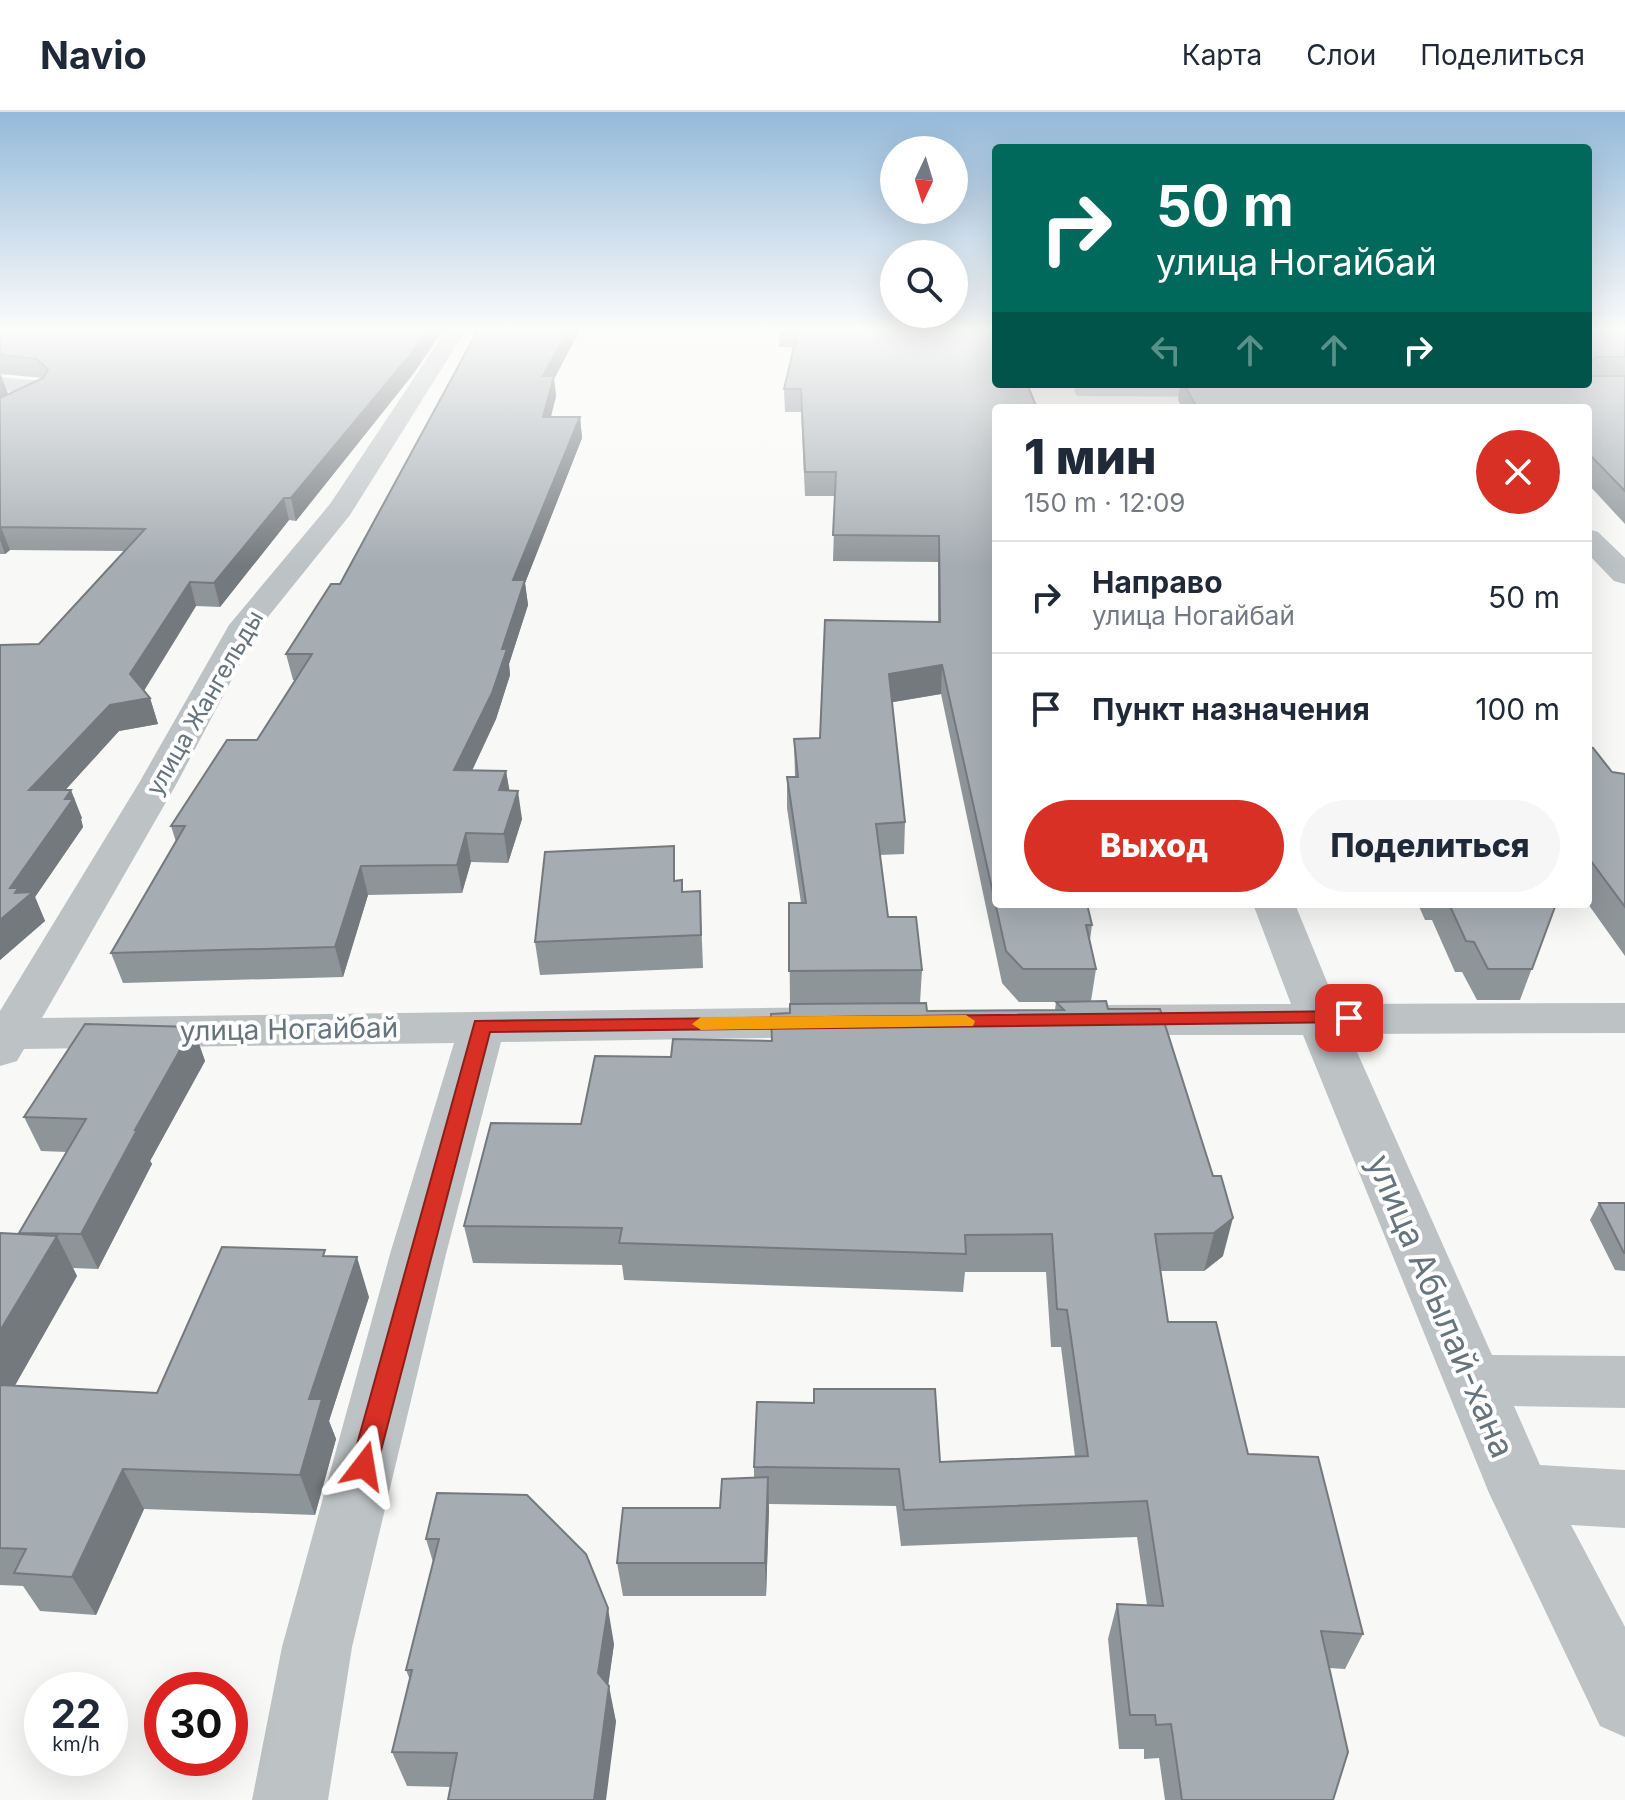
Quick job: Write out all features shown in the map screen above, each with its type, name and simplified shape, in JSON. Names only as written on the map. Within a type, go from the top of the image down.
[{"type":"street","name":"улица Жангельды","points":[[4,1040],[158,783],[245,625],[340,509],[405,409]]},
{"type":"street","points":[[1592,542],[1625,575]]},
{"type":"street","name":"улица Абылай-хана","points":[[1276,908],[1319,1018],[1521,1493],[1625,1701]]},
{"type":"street","points":[[1066,1020],[1625,1018]]},
{"type":"street","name":"улица Ногайбай","points":[[4,1040],[482,1026],[877,1022]]},
{"type":"street","points":[[290,1800],[317,1647],[414,1269],[482,1026]]},
{"type":"street","points":[[1473,1380],[1625,1382]]},
{"type":"street","points":[[1521,1493],[1625,1499]]},
{"type":"building","points":[[0,409],[365,409],[291,498],[284,498],[214,583],[190,582],[130,674],[150,698],[110,705],[29,790],[71,790],[65,799],[73,799],[10,888],[18,888],[15,893],[33,892],[0,920],[0,645],[39,644],[145,529],[0,528]]},
{"type":"building","points":[[435,409],[545,409],[543,417],[580,417],[513,580],[525,580],[502,649],[507,649],[492,693],[454,770],[506,771],[499,790],[518,791],[504,834],[466,833],[457,865],[361,866],[335,947],[111,953],[185,826],[171,826],[227,740],[257,740],[312,654],[286,654],[331,584],[340,584]]},
{"type":"building","points":[[802,409],[992,409],[992,888],[942,665],[889,674],[905,822],[876,824],[888,917],[916,917],[922,970],[789,971],[789,903],[806,903],[787,777],[798,777],[794,739],[820,738],[825,620],[940,622],[939,536],[833,535],[836,472],[805,472]]},
{"type":"building","points":[[1592,409],[1625,409],[1625,491],[1592,457]]},
{"type":"building","points":[[1592,748],[1612,772],[1625,774],[1625,907],[1592,862]]},
{"type":"building","points":[[674,846],[674,881],[682,880],[682,892],[700,891],[701,935],[535,942],[545,852]]},
{"type":"building","points":[[996,908],[1088,908],[1092,925],[1086,925],[1096,969],[1023,969],[1006,951]]},
{"type":"building","points":[[1451,908],[1555,908],[1532,969],[1488,969],[1474,942],[1466,941]]},
{"type":"building","points":[[1106,1001],[1108,1009],[1160,1009],[1213,1176],[1221,1176],[1233,1218],[1214,1233],[1155,1234],[1168,1322],[1216,1322],[1248,1454],[1318,1457],[1363,1634],[1321,1631],[1348,1752],[1333,1800],[1182,1800],[1171,1724],[1156,1725],[1155,1715],[1130,1715],[1117,1604],[1163,1606],[1147,1501],[904,1510],[899,1469],[754,1467],[757,1402],[814,1403],[814,1389],[935,1389],[940,1462],[1088,1456],[1067,1310],[1057,1309],[1052,1234],[965,1235],[966,1254],[619,1243],[622,1228],[464,1226],[491,1123],[581,1124],[595,1056],[671,1057],[673,1039],[772,1041],[771,1014],[790,1013],[790,1004],[926,1003],[927,1011],[1064,1010],[1056,1002]]},
{"type":"building","points":[[85,1024],[193,1027],[81,1234],[19,1233],[86,1119],[24,1117]]},
{"type":"building","points":[[1599,1203],[1625,1203],[1625,1253],[1624,1253]]},
{"type":"building","points":[[0,1233],[57,1236],[0,1331]]},
{"type":"building","points":[[222,1247],[325,1250],[323,1256],[357,1257],[309,1399],[322,1399],[300,1475],[123,1469],[72,1577],[14,1573],[26,1549],[0,1548],[0,1385],[157,1393]]},
{"type":"building","points":[[768,1477],[765,1563],[617,1563],[623,1508],[720,1508],[722,1479]]},
{"type":"building","points":[[437,1493],[527,1495],[586,1554],[608,1608],[598,1673],[609,1686],[594,1800],[448,1800],[457,1753],[392,1752],[412,1670],[406,1670],[439,1539],[426,1539]]},
{"type":"slow traffic","points":[[701,1024],[966,1021]]},
{"type":"route","points":[[364,1466],[418,1254],[482,1026],[1349,1018]]}]
